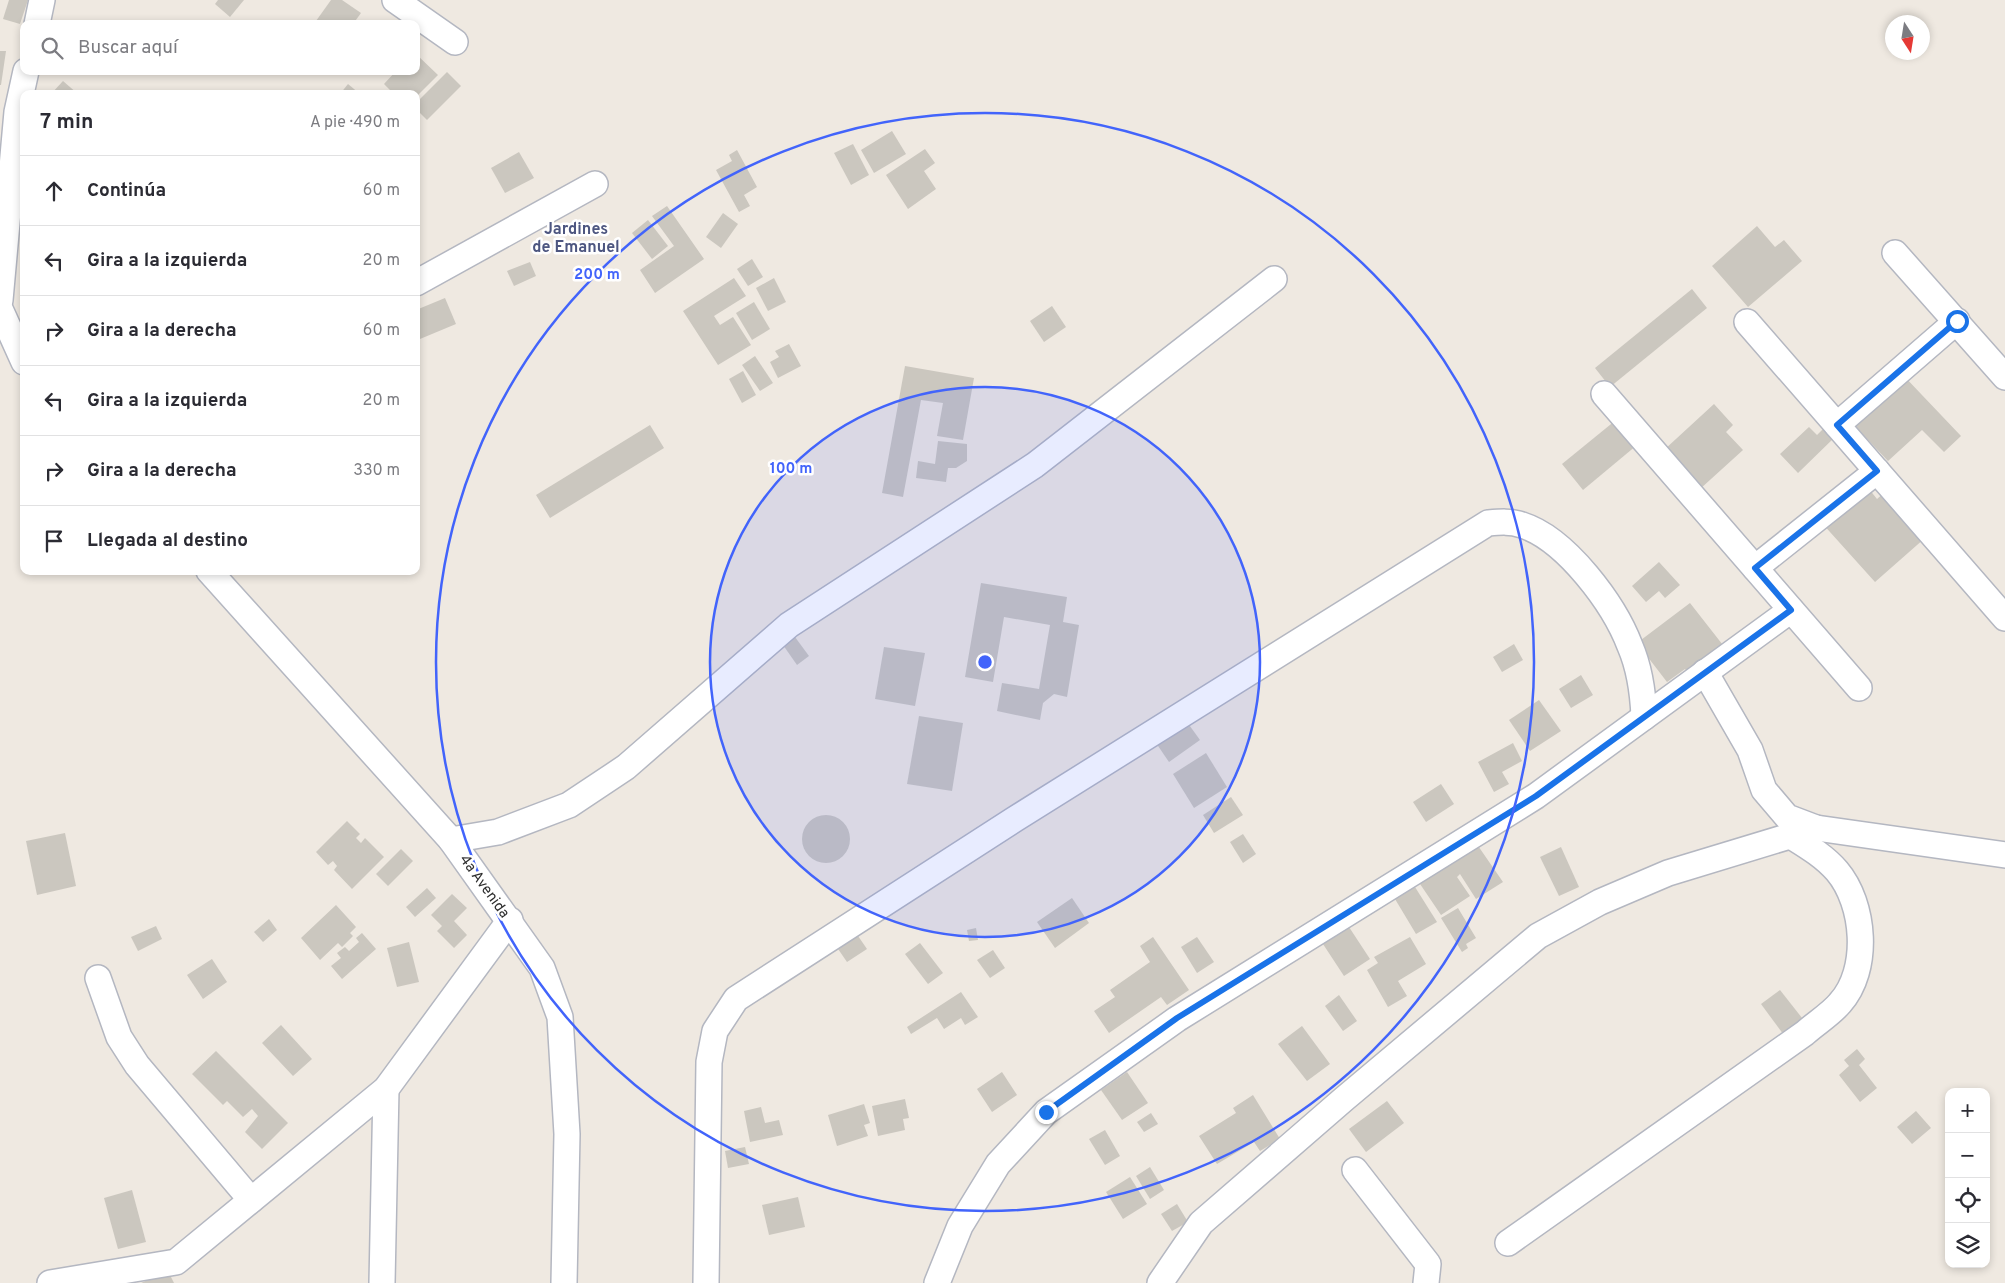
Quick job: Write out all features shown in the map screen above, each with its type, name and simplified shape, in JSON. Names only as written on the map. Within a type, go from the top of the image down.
[{"type":"street","points":[[38,20],[42,0]]},
{"type":"street","points":[[395,0],[455,42]]},
{"type":"street","points":[[22,90],[25,75]]},
{"type":"street","points":[[0,300],[17,112],[20,98]]},
{"type":"street","points":[[420,282],[594,184]]},
{"type":"street","points":[[1895,253],[2005,377]]},
{"type":"street","points":[[451,840],[498,832],[569,805],[626,767],[789,625],[1035,465],[1274,279]]},
{"type":"street","points":[[0,309],[20,353]]},
{"type":"street","points":[[1837,425],[1957,321]]},
{"type":"street","points":[[1746,322],[2005,618]]},
{"type":"street","points":[[1604,394],[1859,688]]},
{"type":"street","points":[[1755,568],[1877,471]]},
{"type":"street","points":[[706,1283],[709,1062],[715,1031],[736,999],[1014,819],[1488,523],[1512,522],[1531,528],[1558,548],[1592,581],[1620,622],[1630,645],[1642,686],[1644,717]]},
{"type":"street","name":"4a Avenida","points":[[213,575],[451,840],[510,920],[542,968],[560,1017],[567,1134],[564,1283]]},
{"type":"street","points":[[937,1283],[960,1226],[998,1164],[1046,1112],[1177,1018],[1536,796],[1791,610]]},
{"type":"street","points":[[1705,672],[1750,750],[1764,790],[1787,817],[1816,828],[2005,855]]},
{"type":"street","points":[[1160,1283],[1201,1222],[1344,1098],[1538,936],[1600,902],[1668,873],[1816,828]]},
{"type":"street","points":[[1508,1243],[1805,1033],[1841,1003],[1859,968],[1860,934],[1856,904],[1838,872],[1816,852],[1791,836]]},
{"type":"street","points":[[50,1283],[176,1262],[386,1089],[510,920]]},
{"type":"street","points":[[98,978],[119,1037],[137,1065],[251,1200]]},
{"type":"street","points":[[382,1283],[386,1089]]},
{"type":"street","points":[[1355,1170],[1428,1264],[1426,1283]]},
{"type":"building","points":[[9,0],[28,0],[20,24],[3,19]]},
{"type":"building","points":[[218,0],[244,0],[230,17],[215,4]]},
{"type":"building","points":[[331,0],[342,0],[361,13],[356,20],[317,20]]},
{"type":"building","points":[[0,51],[6,51],[1,85],[0,85]]},
{"type":"building","points":[[420,58],[438,75],[420,93],[420,90],[390,90],[384,84],[392,75],[420,75]]},
{"type":"building","points":[[447,72],[461,86],[427,120],[420,113],[420,99]]},
{"type":"building","points":[[63,81],[73,90],[55,90]]},
{"type":"building","points":[[348,84],[355,90],[343,90]]},
{"type":"building","points":[[892,131],[906,154],[874,173],[861,150]]},
{"type":"building","points":[[853,144],[869,175],[851,185],[834,153]]},
{"type":"building","points":[[925,149],[935,163],[924,171],[936,189],[908,209],[886,175]]},
{"type":"building","points":[[737,150],[757,187],[744,195],[750,206],[739,212],[716,170],[732,161],[729,155]]},
{"type":"building","points":[[519,152],[534,178],[505,193],[491,168]]},
{"type":"building","points":[[667,206],[704,259],[655,293],[640,270],[674,246],[652,216]]},
{"type":"building","points":[[723,213],[738,224],[721,248],[706,237]]},
{"type":"building","points":[[648,220],[668,246],[652,259],[632,233]]},
{"type":"building","points":[[1757,226],[1775,247],[1784,240],[1802,261],[1748,307],[1712,266]]},
{"type":"building","points":[[752,259],[763,277],[748,286],[737,269]]},
{"type":"building","points":[[530,262],[536,276],[514,286],[507,271]]},
{"type":"building","points":[[734,278],[746,296],[714,316],[720,325],[733,317],[751,345],[718,365],[683,311]]},
{"type":"building","points":[[774,278],[786,302],[768,311],[756,288]]},
{"type":"building","points":[[1692,289],[1707,308],[1610,387],[1595,368]]},
{"type":"building","points":[[445,298],[456,324],[420,339],[420,308]]},
{"type":"building","points":[[754,302],[770,329],[752,340],[736,313]]},
{"type":"building","points":[[1052,306],[1066,327],[1044,342],[1030,321]]},
{"type":"building","points":[[789,344],[801,366],[778,378],[770,362],[779,357],[775,351]]},
{"type":"building","points":[[755,356],[773,383],[760,391],[742,365]]},
{"type":"building","points":[[905,366],[974,378],[963,440],[937,436],[943,403],[921,400],[903,497],[882,493]]},
{"type":"building","points":[[743,371],[756,395],[742,403],[729,379]]},
{"type":"building","points":[[1902,374],[1961,436],[1944,452],[1922,430],[1888,461],[1851,422]]},
{"type":"building","points":[[1714,404],[1733,425],[1726,432],[1743,450],[1700,489],[1664,450]]},
{"type":"building","points":[[1616,420],[1637,445],[1583,490],[1562,464]]},
{"type":"building","points":[[650,425],[664,448],[550,518],[536,495]]},
{"type":"building","points":[[1826,426],[1836,436],[1798,473],[1780,454],[1809,427],[1817,435]]},
{"type":"building","points":[[938,441],[967,444],[967,461],[956,468],[948,468],[946,482],[916,478],[918,461],[935,464]]},
{"type":"building","points":[[1865,484],[1877,499],[1885,492],[1925,538],[1875,582],[1821,522]]},
{"type":"building","points":[[1659,562],[1680,585],[1665,598],[1659,591],[1646,602],[1632,586]]},
{"type":"building","points":[[981,583],[1067,597],[1063,622],[1079,625],[1067,697],[1054,694],[1043,703],[1040,720],[997,711],[1002,683],[1039,689],[1050,625],[1004,617],[993,682],[965,677]]},
{"type":"building","points":[[1690,603],[1726,649],[1691,676],[1685,669],[1667,682],[1637,643]]},
{"type":"building","points":[[795,637],[809,656],[797,665],[783,645]]},
{"type":"building","points":[[1514,644],[1523,660],[1502,672],[1493,657]]},
{"type":"building","points":[[884,647],[925,653],[915,706],[875,699]]},
{"type":"building","points":[[1581,675],[1593,695],[1571,708],[1559,689]]},
{"type":"building","points":[[1539,700],[1561,731],[1530,751],[1509,720]]},
{"type":"building","points":[[919,716],[963,723],[952,791],[907,784]]},
{"type":"building","points":[[1187,722],[1200,740],[1169,762],[1156,743]]},
{"type":"building","points":[[1513,743],[1522,761],[1502,772],[1509,784],[1494,792],[1478,762]]},
{"type":"building","points":[[1206,753],[1227,787],[1194,808],[1173,774]]},
{"type":"building","points":[[1441,784],[1454,804],[1426,822],[1413,802]]},
{"type":"building","points":[[1231,797],[1243,815],[1214,833],[1203,815]]},
{"type":"building","points":[[826,815],[835,817],[843,822],[848,830],[850,839],[848,848],[843,856],[835,861],[826,863],[817,861],[809,856],[804,848],[802,839],[804,830],[809,822],[817,817]]},
{"type":"building","points":[[347,821],[360,834],[356,838],[361,843],[365,838],[384,857],[352,889],[334,870],[337,866],[333,861],[328,865],[316,852]]},
{"type":"building","points":[[65,833],[76,886],[37,895],[26,841]]},
{"type":"building","points":[[1243,834],[1256,854],[1243,863],[1230,842]]},
{"type":"building","points":[[1474,840],[1503,882],[1476,899],[1460,874],[1457,877],[1470,896],[1441,915],[1416,878]]},
{"type":"building","points":[[1561,847],[1579,887],[1559,896],[1540,857]]},
{"type":"building","points":[[401,849],[413,861],[388,886],[376,874]]},
{"type":"building","points":[[1415,887],[1437,922],[1416,934],[1395,899]]},
{"type":"building","points":[[427,888],[436,898],[415,917],[406,907]]},
{"type":"building","points":[[452,894],[467,908],[454,921],[467,935],[454,948],[437,931],[442,926],[431,915]]},
{"type":"building","points":[[1072,898],[1089,923],[1055,948],[1037,922]]},
{"type":"building","points":[[336,905],[356,927],[350,933],[353,936],[342,947],[338,943],[320,960],[301,938]]},
{"type":"building","points":[[1458,908],[1476,938],[1466,944],[1468,948],[1462,952],[1441,918]]},
{"type":"building","points":[[269,919],[277,930],[263,942],[254,932]]},
{"type":"building","points":[[1347,924],[1370,959],[1344,976],[1321,941]]},
{"type":"building","points":[[156,926],[162,939],[138,951],[131,937]]},
{"type":"building","points":[[976,928],[978,940],[969,941],[967,930]]},
{"type":"building","points":[[362,933],[376,949],[342,979],[331,966],[341,958],[337,953],[345,947],[349,951],[359,942],[356,938]]},
{"type":"building","points":[[856,933],[867,949],[847,962],[836,946]]},
{"type":"building","points":[[1153,937],[1189,990],[1167,1005],[1161,997],[1109,1033],[1094,1011],[1115,997],[1110,990],[1150,962],[1140,946]]},
{"type":"building","points":[[1197,937],[1214,962],[1197,973],[1181,947]]},
{"type":"building","points":[[1410,937],[1426,964],[1398,981],[1407,996],[1388,1007],[1367,970],[1378,963],[1374,957]]},
{"type":"building","points":[[409,942],[419,982],[397,987],[387,948]]},
{"type":"building","points":[[920,943],[943,973],[928,984],[905,954]]},
{"type":"building","points":[[993,950],[1005,968],[990,978],[977,960]]},
{"type":"building","points":[[212,959],[227,982],[203,999],[187,975]]},
{"type":"building","points":[[1780,990],[1806,1023],[1786,1038],[1761,1004]]},
{"type":"building","points":[[961,992],[978,1017],[965,1025],[961,1018],[944,1029],[937,1018],[911,1034],[907,1027]]},
{"type":"building","points":[[1339,995],[1357,1021],[1343,1031],[1325,1006]]},
{"type":"building","points":[[281,1025],[312,1059],[293,1076],[262,1043]]},
{"type":"building","points":[[1302,1026],[1330,1064],[1307,1081],[1278,1044]]},
{"type":"building","points":[[1857,1049],[1865,1059],[1859,1065],[1877,1088],[1860,1102],[1839,1075],[1849,1066],[1844,1060]]},
{"type":"building","points":[[216,1051],[288,1123],[262,1149],[245,1132],[258,1116],[252,1109],[243,1117],[227,1101],[223,1105],[192,1074]]},
{"type":"building","points":[[1002,1072],[1017,1095],[992,1112],[977,1089]]},
{"type":"building","points":[[1127,1072],[1148,1103],[1122,1120],[1101,1090]]},
{"type":"building","points":[[1253,1095],[1280,1139],[1260,1151],[1254,1142],[1217,1164],[1199,1136],[1236,1113],[1233,1108]]},
{"type":"building","points":[[905,1099],[909,1118],[903,1119],[905,1130],[878,1136],[872,1106]]},
{"type":"building","points":[[1387,1101],[1404,1123],[1366,1152],[1349,1129]]},
{"type":"building","points":[[864,1104],[870,1123],[864,1125],[868,1136],[837,1146],[828,1115]]},
{"type":"building","points":[[761,1107],[765,1123],[779,1120],[783,1135],[750,1142],[744,1111]]},
{"type":"building","points":[[1916,1111],[1931,1128],[1912,1144],[1897,1127]]},
{"type":"building","points":[[1151,1113],[1158,1124],[1144,1132],[1137,1122]]},
{"type":"building","points":[[1105,1130],[1120,1156],[1105,1165],[1089,1139]]},
{"type":"building","points":[[745,1147],[749,1164],[728,1168],[725,1151]]},
{"type":"building","points":[[1150,1167],[1164,1190],[1150,1199],[1136,1176]]},
{"type":"building","points":[[1130,1177],[1147,1204],[1123,1219],[1106,1192]]},
{"type":"building","points":[[132,1190],[146,1242],[118,1249],[104,1198]]},
{"type":"building","points":[[798,1197],[805,1227],[769,1235],[762,1205]]},
{"type":"building","points":[[1177,1204],[1188,1222],[1172,1231],[1161,1214]]},
{"type":"building","points":[[168,1271],[174,1283],[141,1283]]},
{"type":"district","name":"Jardines de Emanuel","points":[[576,237]]},
{"type":"route","points":[[1046,1112],[1177,1018],[1363,901],[1536,796],[1791,610],[1755,568],[1877,471],[1837,425],[1957,321]]}]
